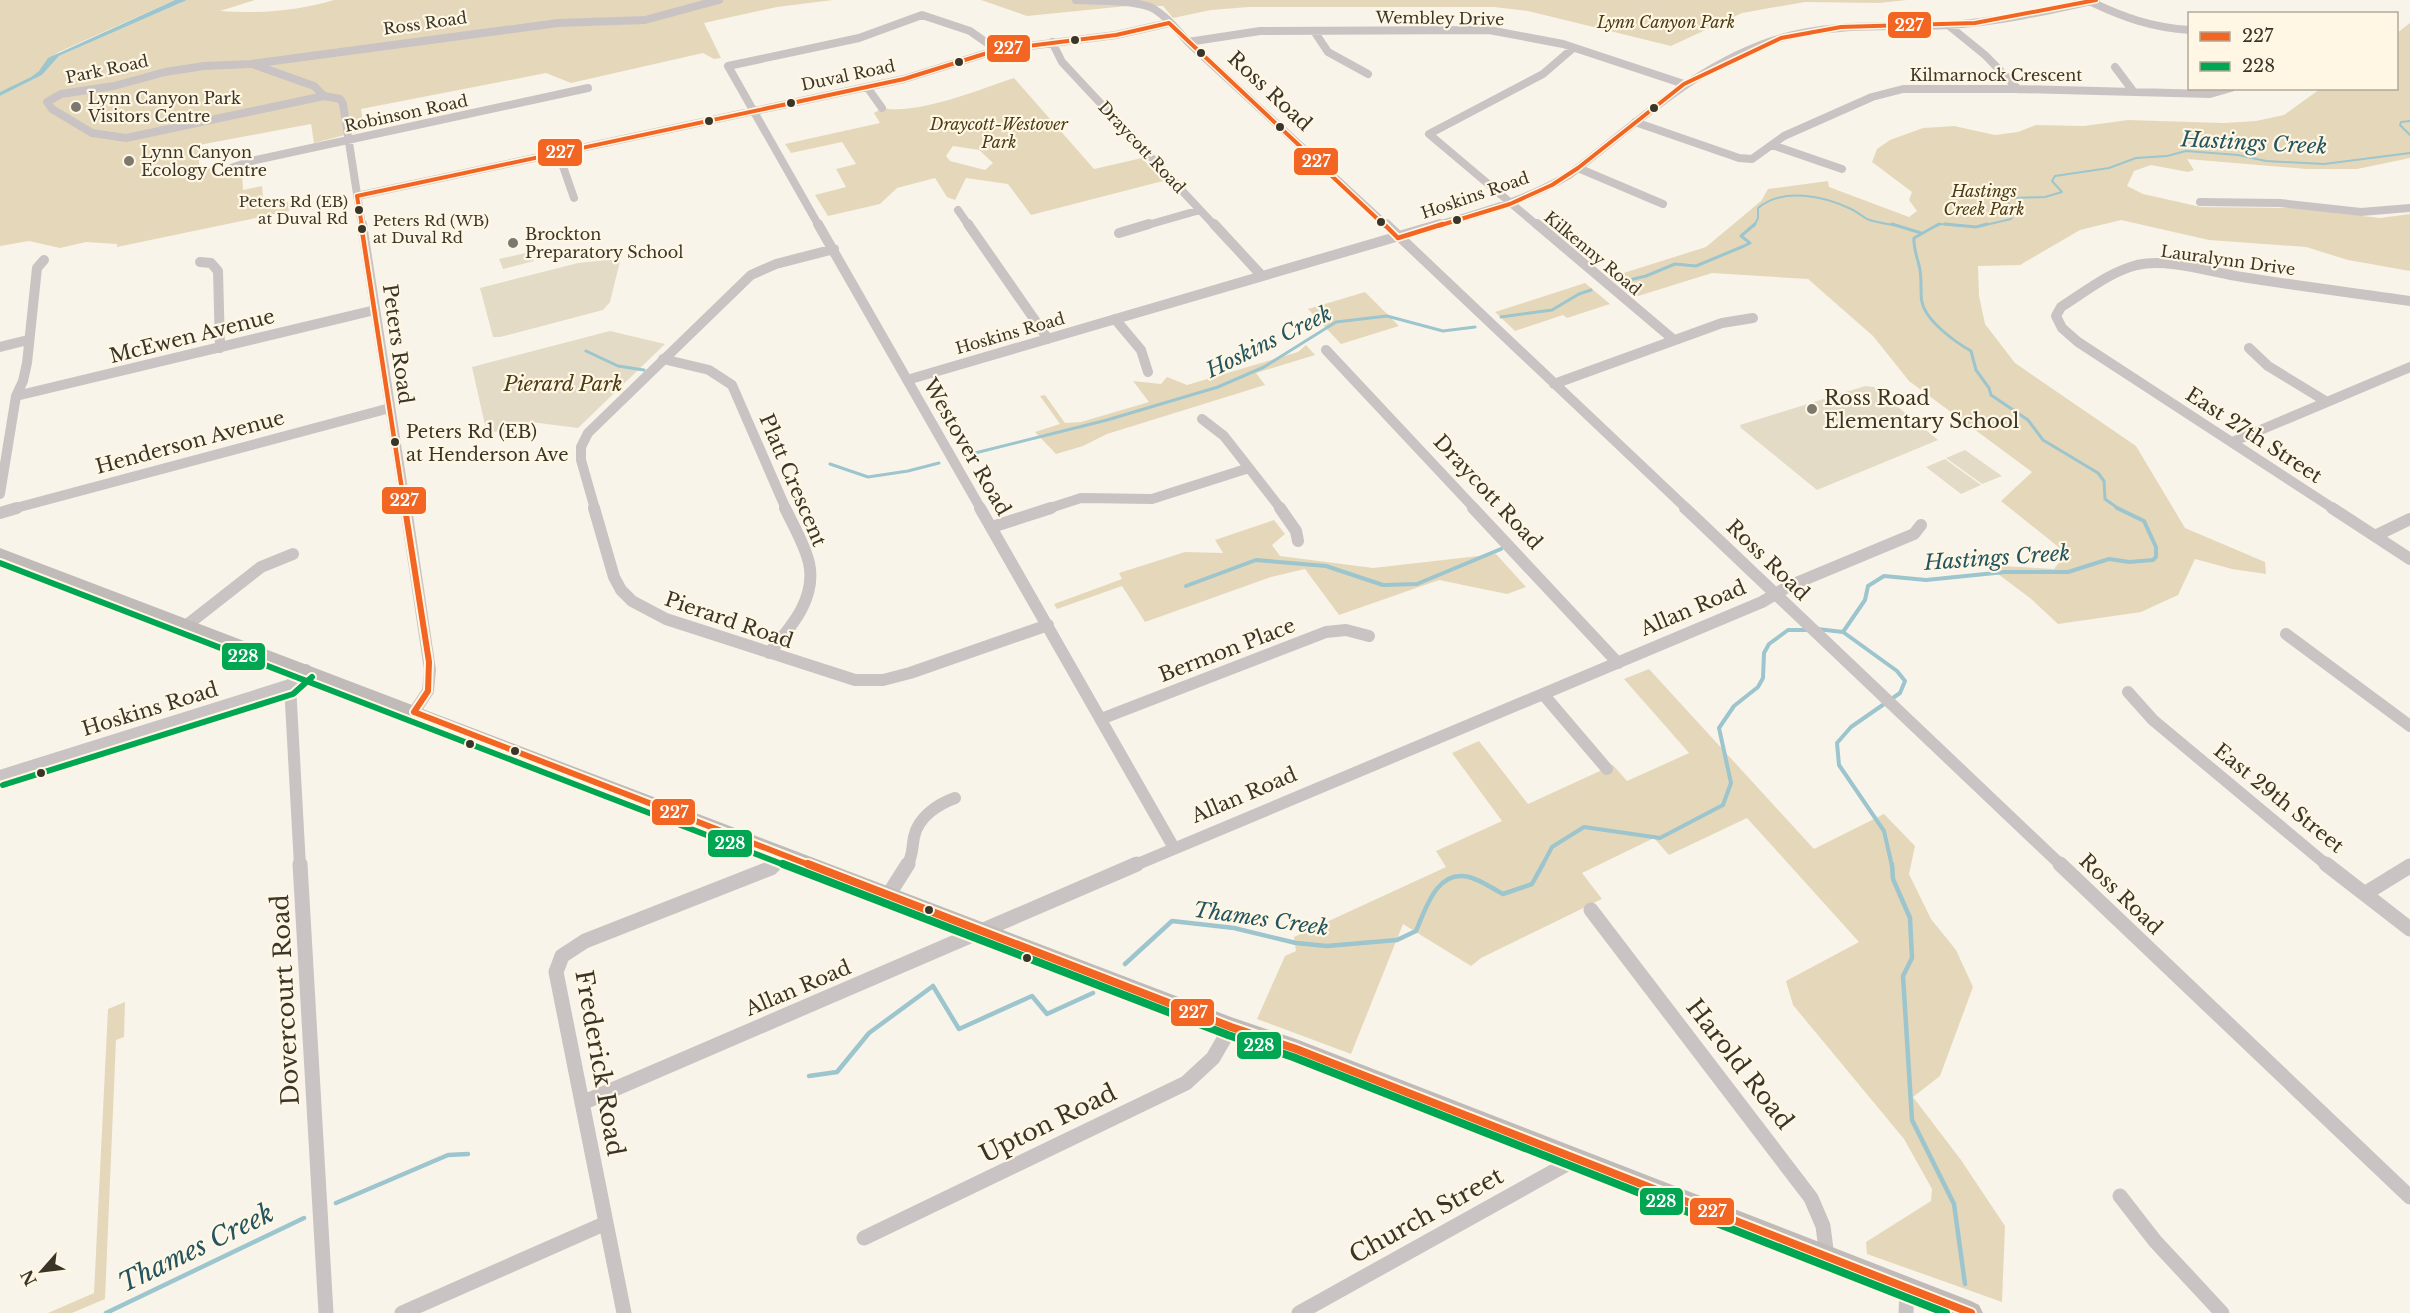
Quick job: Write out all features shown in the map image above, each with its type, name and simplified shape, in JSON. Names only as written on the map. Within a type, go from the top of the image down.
[{"type":"street","name":"Ross Road","points":[[251,63],[558,23],[645,20],[719,0]]},
{"type":"street","name":"Ross Road","points":[[1076,0],[1131,2],[1149,6],[1161,14],[1188,42],[1775,593],[2410,1197]]},
{"type":"street","points":[[2093,1],[2139,24],[2162,29],[2188,30]]},
{"type":"street","name":"Hoskins Road","points":[[908,380],[1510,204],[1552,185],[1578,168],[1684,84],[1759,46],[1801,33],[1841,27],[1948,25],[2000,19],[2093,1]]},
{"type":"street","name":"Westover Road","points":[[997,50],[970,31],[922,15],[860,38],[728,66],[749,107],[754,110],[834,249],[1174,848]]},
{"type":"street","name":"Duval Road","points":[[357,196],[912,77],[997,50],[1116,34],[1169,23]]},
{"type":"street","points":[[1948,25],[1985,55],[2018,88]]},
{"type":"street","points":[[1314,30],[1316,39],[1329,52],[1368,74]]},
{"type":"street","name":"Wembley Drive","points":[[1188,42],[1250,32],[1489,30],[1521,35],[1629,63],[1684,84]]},
{"type":"street","name":"Draycott Road","points":[[1052,42],[1062,62],[1262,276]]},
{"type":"street","name":"Kilkenny Road","points":[[1572,49],[1550,70],[1429,134],[1674,340]]},
{"type":"street","name":"Park Road","points":[[251,63],[204,66],[165,72],[114,86],[61,94],[47,102],[52,110],[82,129],[105,136],[134,137],[324,96]]},
{"type":"street","points":[[251,63],[314,86],[324,96]]},
{"type":"street","points":[[2115,67],[2133,91]]},
{"type":"street","points":[[867,87],[882,108]]},
{"type":"street","name":"Kilmarnock Crescent","points":[[1635,122],[1746,159],[1755,158],[1772,145],[1808,125],[1886,92],[1920,87],[2210,94],[2224,90]]},
{"type":"street","name":"Robinson Road","points":[[231,168],[251,161],[349,139],[588,88]]},
{"type":"street","name":"Peters Road","points":[[324,96],[340,99],[343,104],[432,685],[414,712]]},
{"type":"street","points":[[1772,145],[1842,169]]},
{"type":"street","points":[[558,152],[574,198]]},
{"type":"street","points":[[1578,168],[1663,204]]},
{"type":"street","points":[[2200,202],[2280,203],[2361,212],[2410,208]]},
{"type":"street","points":[[958,210],[1048,339]]},
{"type":"street","points":[[1119,232],[1200,210]]},
{"type":"street","name":"Pierard Road","points":[[834,249],[776,264],[751,275],[588,433],[581,447],[580,460],[614,578],[627,596],[648,611],[855,680],[883,680],[910,673],[1048,624]]},
{"type":"street","points":[[0,494],[16,396],[23,381],[36,274],[44,260]]},
{"type":"street","points":[[200,262],[212,263],[218,271],[220,348]]},
{"type":"street","name":"Lauralynn Drive","points":[[2078,342],[2058,324],[2056,316],[2058,311],[2115,273],[2138,265],[2170,264],[2409,303]]},
{"type":"street","name":"McEwen Avenue","points":[[16,396],[375,310]]},
{"type":"street","points":[[1554,384],[1722,323],[1753,318]]},
{"type":"street","points":[[1116,319],[1144,355],[1148,363],[1148,372]]},
{"type":"street","points":[[0,347],[28,340]]},
{"type":"street","name":"East 27th Street","points":[[2078,342],[2410,559]]},
{"type":"street","points":[[2249,348],[2268,366],[2327,402]]},
{"type":"street","name":"Draycott Road","points":[[1326,350],[1618,663]]},
{"type":"street","name":"Platt Crescent","points":[[663,359],[714,371],[725,377],[732,385],[808,562],[811,583],[806,603],[769,653]]},
{"type":"street","points":[[2232,442],[2410,367]]},
{"type":"street","name":"Henderson Avenue","points":[[0,513],[47,498],[390,408]]},
{"type":"street","points":[[1202,419],[1224,436],[1289,519],[1296,531],[1298,541]]},
{"type":"street","points":[[992,527],[1081,498],[1152,499],[1248,468]]},
{"type":"street","points":[[2375,536],[2410,519]]},
{"type":"street","name":"Allan Road","points":[[582,1103],[1174,848],[1762,602],[1775,593],[1914,534],[1921,525]]},
{"type":"street","points":[[0,553],[1231,1027],[1296,1049],[1971,1313]]},
{"type":"street","points":[[188,625],[261,567],[293,554]]},
{"type":"street","name":"Bermon Place","points":[[1101,719],[1326,632],[1346,630],[1369,636]]},
{"type":"street","points":[[2286,634],[2410,726]]},
{"type":"street","name":"Hoskins Road","points":[[0,776],[290,685],[306,670]]},
{"type":"street","name":"Dovercourt Road","points":[[290,685],[326,1313]]},
{"type":"street","name":"East 29th Street","points":[[2128,692],[2153,720],[2308,849],[2410,929]]},
{"type":"street","points":[[1543,694],[1607,769]]},
{"type":"street","points":[[889,894],[911,858],[914,834],[925,817],[939,804],[955,798]]},
{"type":"street","name":"Frederick Road","points":[[624,1313],[556,972],[562,956],[585,941],[771,868],[783,855]]},
{"type":"street","points":[[2366,893],[2410,866]]},
{"type":"street","name":"Harold Road","points":[[1591,910],[1811,1198],[1823,1221],[1828,1241],[1827,1257]]},
{"type":"street","name":"Upton Road","points":[[864,1238],[1186,1083],[1203,1071],[1216,1055],[1231,1027]]},
{"type":"street","name":"Church Street","points":[[1299,1313],[1576,1159]]},
{"type":"street","points":[[2120,1196],[2155,1241],[2222,1313]]},
{"type":"street","points":[[402,1313],[606,1223]]},
{"type":"street","points":[[1906,1313],[1907,1288]]},
{"type":"green space","points":[[0,0],[175,0],[59,52],[38,72],[0,92]]},
{"type":"green space","points":[[187,0],[255,0],[220,11],[249,12],[278,11],[334,0],[833,0],[777,7],[704,23],[721,58],[714,59],[703,53],[571,83],[546,73],[361,109],[364,130],[314,143],[311,124],[199,145],[199,170],[216,167],[217,178],[242,173],[243,190],[262,186],[264,207],[288,202],[289,211],[117,247],[117,244],[86,242],[60,248],[29,241],[0,246],[0,96],[42,75],[59,56]]},
{"type":"green space","name":"Lynn Canyon Park","points":[[981,0],[1907,0],[1879,3],[1805,2],[1742,13],[1671,46],[1528,11],[1494,7],[1249,7],[1211,10],[1173,18],[1163,6],[1127,6],[1027,16]]},
{"type":"green space","name":"Hastings Creek Park","points":[[2410,23],[2410,158],[2357,169],[2306,169],[2187,159],[2194,170],[2188,172],[2151,165],[2134,171],[2127,186],[2143,194],[2201,207],[2293,208],[2380,218],[2410,214],[2410,271],[2348,260],[2306,247],[2209,240],[2121,220],[2080,230],[2020,265],[1978,266],[1979,296],[1985,324],[2015,363],[2136,446],[2185,528],[2265,562],[2266,574],[2232,569],[2195,559],[2178,595],[2141,612],[2058,624],[2030,598],[1986,565],[2054,569],[2066,553],[2001,501],[2032,472],[1909,381],[1873,336],[1808,279],[1712,273],[1635,297],[1611,277],[1706,247],[1761,201],[1768,189],[1828,181],[1829,187],[1909,217],[1917,211],[1909,200],[1912,192],[1872,162],[1877,149],[1890,140],[1923,128],[1954,126],[1995,135],[2018,132],[2036,125],[2084,126],[2128,120],[2224,123],[2256,121],[2284,115],[2319,90],[2398,90],[2398,32]]},
{"type":"green space","name":"Draycott-Westover Park","points":[[1014,78],[1094,169],[1142,158],[1163,181],[1031,215],[1008,184],[966,178],[955,200],[947,197],[935,178],[897,188],[880,204],[828,216],[815,195],[846,187],[836,169],[856,164],[842,142],[791,153],[785,144],[880,123],[874,113],[882,108],[913,108],[930,105]],"holes":[[[953,146],[979,150],[993,163],[985,170],[950,161],[946,156]]]},
{"type":"green space","points":[[530,252],[534,261],[503,269],[499,259]]},
{"type":"green space","points":[[617,259],[620,261],[610,302],[603,310],[493,337],[480,288],[578,263]]},
{"type":"green space","points":[[1585,283],[1610,304],[1567,318],[1563,315],[1515,331],[1495,312]]},
{"type":"green space","points":[[1365,292],[1399,326],[1341,344],[1308,309]]},
{"type":"green space","name":"Pierard Park","points":[[610,331],[665,344],[578,428],[531,422],[487,434],[472,367]]},
{"type":"green space","points":[[1306,345],[1315,355],[1256,373],[1265,385],[1107,434],[1083,446],[1056,454],[1035,432],[1060,424],[1040,396],[1045,395],[1065,423],[1081,422],[1149,402],[1133,381],[1161,384],[1167,377],[1187,385],[1298,352]]},
{"type":"green space","points":[[1865,386],[1874,387],[1938,440],[1817,490],[1740,425]]},
{"type":"green space","points":[[1965,450],[2002,476],[1982,484],[1946,458]]},
{"type":"green space","points":[[1945,459],[1981,485],[1961,494],[1926,467]]},
{"type":"green space","points":[[1274,520],[1285,534],[1272,545],[1280,556],[1373,568],[1496,554],[1526,587],[1507,594],[1439,580],[1339,615],[1305,569],[1271,577],[1145,622],[1122,586],[1057,609],[1054,604],[1122,579],[1119,573],[1185,552],[1223,553],[1215,540]]},
{"type":"green space","points":[[1649,669],[1814,849],[1884,814],[1915,846],[1909,874],[1931,919],[1956,950],[1973,987],[1940,1076],[1913,1097],[1961,1160],[2005,1226],[2002,1302],[1867,1254],[1866,1242],[1931,1201],[1932,1189],[1904,1139],[1793,1005],[1786,981],[1859,942],[1747,818],[1669,855],[1654,838],[1582,873],[1602,899],[1481,958],[1471,966],[1403,924],[1351,1054],[1257,1019],[1285,956],[1296,951],[1294,937],[1446,867],[1436,851],[1502,821],[1452,753],[1479,741],[1528,804],[1613,765],[1627,781],[1689,753],[1624,679]]},
{"type":"green space","points":[[125,1002],[124,1037],[116,1040],[105,1299],[72,1313],[48,1313],[94,1293],[108,1009]]},
{"type":"water","points":[[175,0],[187,0],[59,56],[42,75],[0,96],[0,92],[39,71],[48,58]]},
{"type":"waterway","name":"Hastings Creek","points":[[2410,121],[2401,122],[2400,125],[2410,135]]},
{"type":"waterway","name":"Hastings Creek","points":[[1981,226],[2011,219],[2013,215],[2008,201],[2012,198],[2045,197],[2062,192],[2052,181],[2055,176],[2109,168],[2136,158],[2167,156],[2186,151],[2238,155],[2266,161],[2324,164],[2410,153]]},
{"type":"waterway","name":"Hoskins Creek","points":[[1755,224],[1758,218],[1758,208],[1768,201],[1779,197],[1804,196],[1829,200],[1867,219],[1897,226]]},
{"type":"waterway","name":"Hoskins Creek","points":[[1621,282],[1646,276],[1675,264],[1696,266],[1744,246],[1750,243],[1741,236],[1755,224]]},
{"type":"waterway","name":"Hoskins Creek","points":[[1892,224],[1897,226]]},
{"type":"waterway","name":"Hastings Creek","points":[[1939,224],[1914,238],[1921,274],[1922,302],[1929,316],[1950,337],[1971,351],[1976,370],[1989,388],[1991,395],[2028,420],[2043,440],[2098,473],[2104,481],[2105,499],[2119,509]]},
{"type":"waterway","name":"Hastings Creek","points":[[1936,226],[1940,224],[1963,226]]},
{"type":"waterway","name":"Hastings Creek","points":[[1945,224],[1976,227],[1987,224]]},
{"type":"waterway","name":"Hoskins Creek","points":[[1897,226],[1921,233]]},
{"type":"waterway","name":"Hoskins Creek","points":[[1501,317],[1552,310],[1579,294],[1591,290]]},
{"type":"waterway","name":"Hoskins Creek","points":[[975,453],[1107,420],[1218,387],[1264,367],[1336,322],[1387,316],[1443,331],[1475,327]]},
{"type":"waterway","points":[[586,351],[618,366],[644,370]]},
{"type":"waterway","name":"Hoskins Creek","points":[[830,464],[868,477],[908,471],[939,463]]},
{"type":"waterway","name":"Hastings Creek","points":[[1843,632],[1865,600],[1868,586],[1884,576],[1926,580],[2005,572],[2068,572],[2109,559],[2129,562],[2153,560],[2156,557],[2156,547],[2144,521],[2119,509]]},
{"type":"waterway","points":[[1186,586],[1256,560],[1326,566],[1383,585],[1417,584],[1501,549]]},
{"type":"waterway","name":"Thames Creek","points":[[1817,629],[1843,632]]},
{"type":"waterway","name":"Thames Creek","points":[[1542,866],[1552,847],[1584,827],[1660,838],[1723,805],[1731,783],[1719,728],[1734,706],[1758,687],[1763,678],[1764,653],[1769,644],[1788,630],[1810,630]]},
{"type":"waterway","name":"Hastings Creek","points":[[1843,632],[1897,671],[1905,681],[1900,693],[1851,727],[1837,743],[1839,765],[1884,831],[1892,866]]},
{"type":"waterway","name":"Thames Creek","points":[[1125,964],[1172,921],[1234,928],[1296,943],[1327,946],[1397,940],[1416,931],[1434,892],[1449,879],[1458,876],[1469,877],[1503,894],[1532,884],[1543,864]]},
{"type":"waterway","name":"Hastings Creek","points":[[1892,864],[1893,879],[1910,918],[1912,958],[1903,976],[1912,1120],[1954,1204],[1965,1284]]},
{"type":"waterway","name":"Thames Creek","points":[[809,1076],[837,1072],[869,1033],[933,986],[959,1029],[1032,996],[1047,1014],[1093,993]]},
{"type":"waterway","name":"Thames Creek","points":[[336,1203],[448,1155],[468,1154]]},
{"type":"waterway","name":"Thames Creek","points":[[106,1313],[304,1218]]},
{"type":"transit line","name":"227","points":[[1398,238],[1510,204],[1552,185],[1578,168],[1684,84],[1781,38],[1841,27],[1975,23],[2096,0]]},
{"type":"transit line","name":"227","points":[[1169,23],[1398,238]]},
{"type":"transit line","name":"227","points":[[357,196],[904,79],[997,50],[1116,35],[1169,23]]},
{"type":"transit line","name":"227","points":[[357,196],[429,662],[428,691],[414,712]]},
{"type":"transit line","name":"228","points":[[0,563],[1228,1035],[1293,1057],[1946,1313]]},
{"type":"transit line","name":"228","points":[[3,785],[293,694],[312,677]]},
{"type":"transit line","name":"227","points":[[414,712],[1231,1027],[1296,1049],[1971,1313]]},
{"type":"place","name":"Lynn Canyon Park Visitors Centre","points":[[76,107]]},
{"type":"place","name":"Lynn Canyon Ecology Centre","points":[[129,161]]},
{"type":"place","name":"Peters Rd (EB) at Duval Rd","points":[[359,210]]},
{"type":"place","name":"Peters Rd (WB) at Duval Rd","points":[[362,229]]},
{"type":"place","name":"Brockton Preparatory School","points":[[513,243]]},
{"type":"place","name":"Ross Road Elementary School","points":[[1812,409]]},
{"type":"place","name":"Peters Rd (EB) at Henderson Ave","points":[[395,442]]}]
